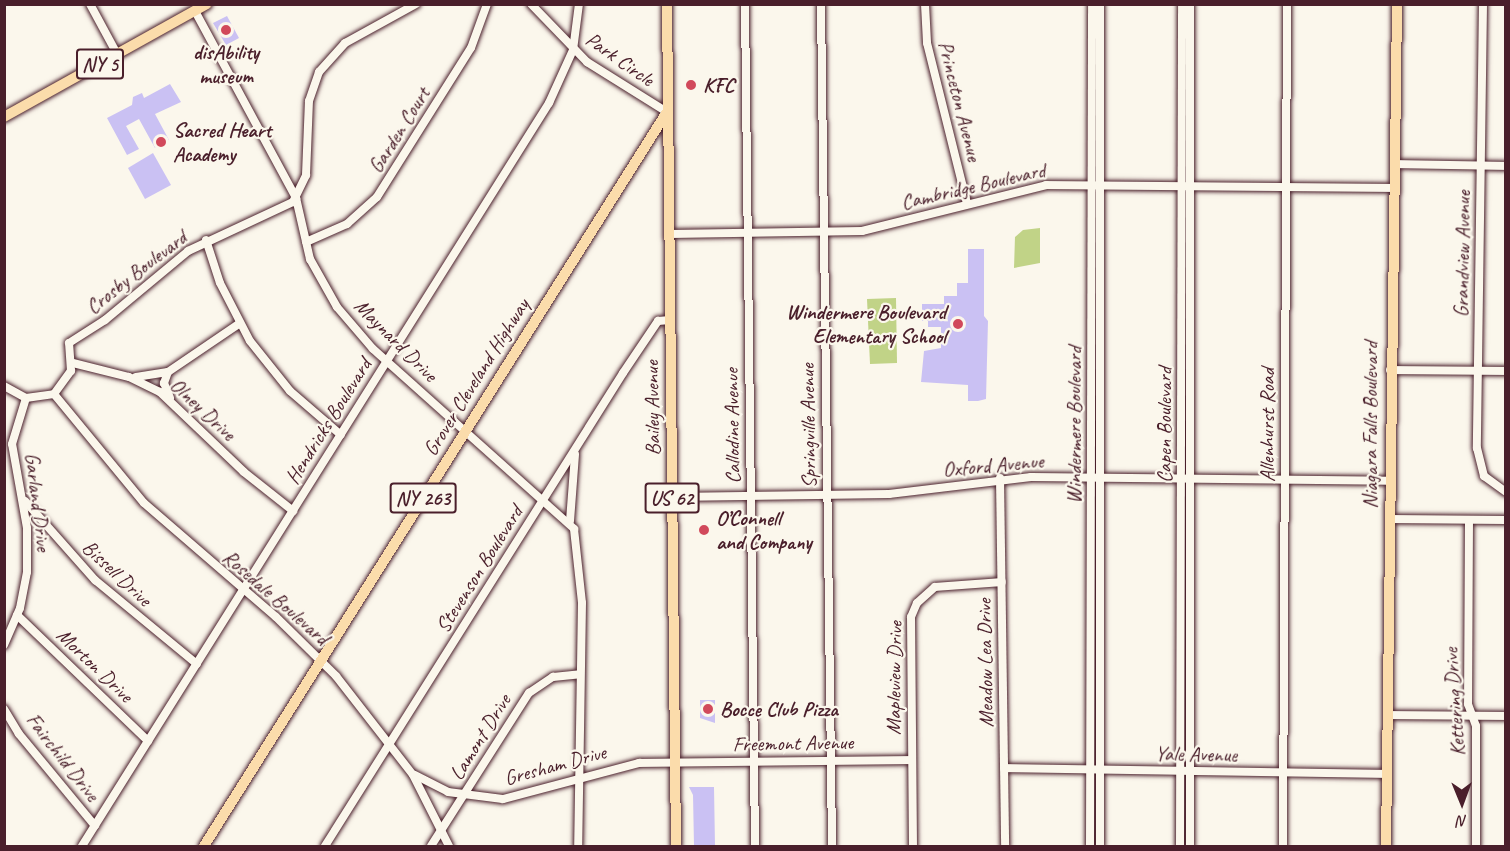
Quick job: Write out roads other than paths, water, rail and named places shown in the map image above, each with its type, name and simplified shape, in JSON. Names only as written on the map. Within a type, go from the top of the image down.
[{"type":"main road","name":"NY 5","points":[[4,117],[207,4]]},
{"type":"main road","name":"Bailey Avenue","points":[[667,4],[676,846]]},
{"type":"main road","name":"Niagara Falls Boulevard","points":[[1386,846],[1390,370],[1397,4]]},
{"type":"main road","name":"Grover Cleveland Highway","points":[[204,846],[667,112]]},
{"type":"main road","points":[[643,149],[659,142],[669,150]]},
{"type":"street","points":[[90,4],[117,54]]},
{"type":"street","points":[[296,198],[306,175],[309,101],[319,72],[345,43],[416,4]]},
{"type":"street","name":"Garden Court","points":[[306,242],[347,224],[377,197],[471,48],[487,4]]},
{"type":"street","name":"Park Circle","points":[[531,4],[573,50],[667,112]]},
{"type":"street","name":"Hendricks Boulevard","points":[[82,846],[549,104],[573,50],[579,4]]},
{"type":"street","name":"Callodine Avenue","points":[[745,4],[755,846]]},
{"type":"street","name":"Springville Avenue","points":[[820,4],[832,846]]},
{"type":"street","name":"Princeton Avenue","points":[[925,4],[927,43],[967,204]]},
{"type":"street","name":"Windermere Boulevard","points":[[1092,4],[1096,186],[1100,846]]},
{"type":"street","name":"Windermere Boulevard","points":[[1096,186],[1100,4]]},
{"type":"street","name":"Capen Boulevard","points":[[1182,4],[1186,187],[1190,846]]},
{"type":"street","name":"Capen Boulevard","points":[[1186,187],[1190,4]]},
{"type":"street","name":"Allenhurst Road","points":[[1283,846],[1287,4]]},
{"type":"street","name":"Grandview Avenue","points":[[1483,4],[1478,460],[1488,481],[1506,492]]},
{"type":"street","name":"Maynard Drive","points":[[195,11],[296,198],[306,242],[337,307],[387,361],[570,521]]},
{"type":"street","points":[[1395,164],[1506,166]]},
{"type":"street","name":"Cambridge Boulevard","points":[[670,234],[862,231],[1046,185],[1394,188]]},
{"type":"street","name":"Crosby Boulevard","points":[[54,394],[69,378],[73,363],[69,343],[206,240],[287,207],[296,198]]},
{"type":"street","points":[[206,240],[240,323],[283,383],[341,435]]},
{"type":"street","name":"Stevenson Boulevard","points":[[325,846],[658,321],[670,320]]},
{"type":"street","points":[[129,377],[168,372],[240,323]]},
{"type":"street","name":"Olney Drive","points":[[73,363],[129,377],[170,399],[244,472],[293,511]]},
{"type":"street","points":[[1390,370],[1506,371]]},
{"type":"street","points":[[168,372],[164,383],[170,399]]},
{"type":"street","points":[[4,386],[26,398],[54,394]]},
{"type":"street","name":"Rosedale Boulevard","points":[[54,394],[144,503],[321,660],[413,775],[449,846]]},
{"type":"street","name":"Garland Drive","points":[[4,645],[17,615],[27,572],[27,528],[12,444],[26,398]]},
{"type":"street","points":[[576,450],[570,521],[582,583],[577,778],[578,846]]},
{"type":"street","name":"Oxford Avenue","points":[[672,497],[827,496],[902,492],[1000,478],[1389,481]]},
{"type":"street","name":"Meadow Lea Drive","points":[[1000,478],[1005,846]]},
{"type":"street","name":"Windermere Boulevard","points":[[1090,846],[1096,478]]},
{"type":"street","name":"Capen Boulevard","points":[[1180,846],[1186,478]]},
{"type":"street","name":"Bissell Drive","points":[[23,499],[43,525],[109,592],[197,664]]},
{"type":"street","points":[[1389,519],[1506,520]]},
{"type":"street","name":"Kettering Drive","points":[[1469,520],[1471,716],[1476,726],[1476,846]]},
{"type":"street","points":[[27,528],[43,525]]},
{"type":"street","name":"Mapleview Drive","points":[[913,846],[911,760],[914,610],[928,591],[942,585],[1002,582]]},
{"type":"street","name":"Morton Drive","points":[[17,615],[148,741]]},
{"type":"street","name":"Lamont Drive","points":[[431,846],[529,693],[553,677],[580,674]]},
{"type":"street","name":"Fairchild Drive","points":[[4,709],[19,734],[95,826]]},
{"type":"street","points":[[1388,715],[1506,716]]},
{"type":"street","name":"Freemont Avenue","points":[[675,761],[911,760]]},
{"type":"street","name":"Gresham Drive","points":[[413,775],[465,796],[518,798],[621,766],[675,761]]},
{"type":"street","name":"Yale Avenue","points":[[1004,768],[1387,774]]},
{"type":"place","name":"disAbility museum","points":[[226,30]]},
{"type":"place","name":"KFC","points":[[691,85]]},
{"type":"place","name":"Sacred Heart Academy","points":[[161,142]]},
{"type":"place","name":"Windermere Boulevard Elementary School","points":[[958,324]]},
{"type":"place","name":"O’Connell and Company","points":[[704,530]]},
{"type":"place","name":"Bocce Club Pizza","points":[[708,709]]}]
